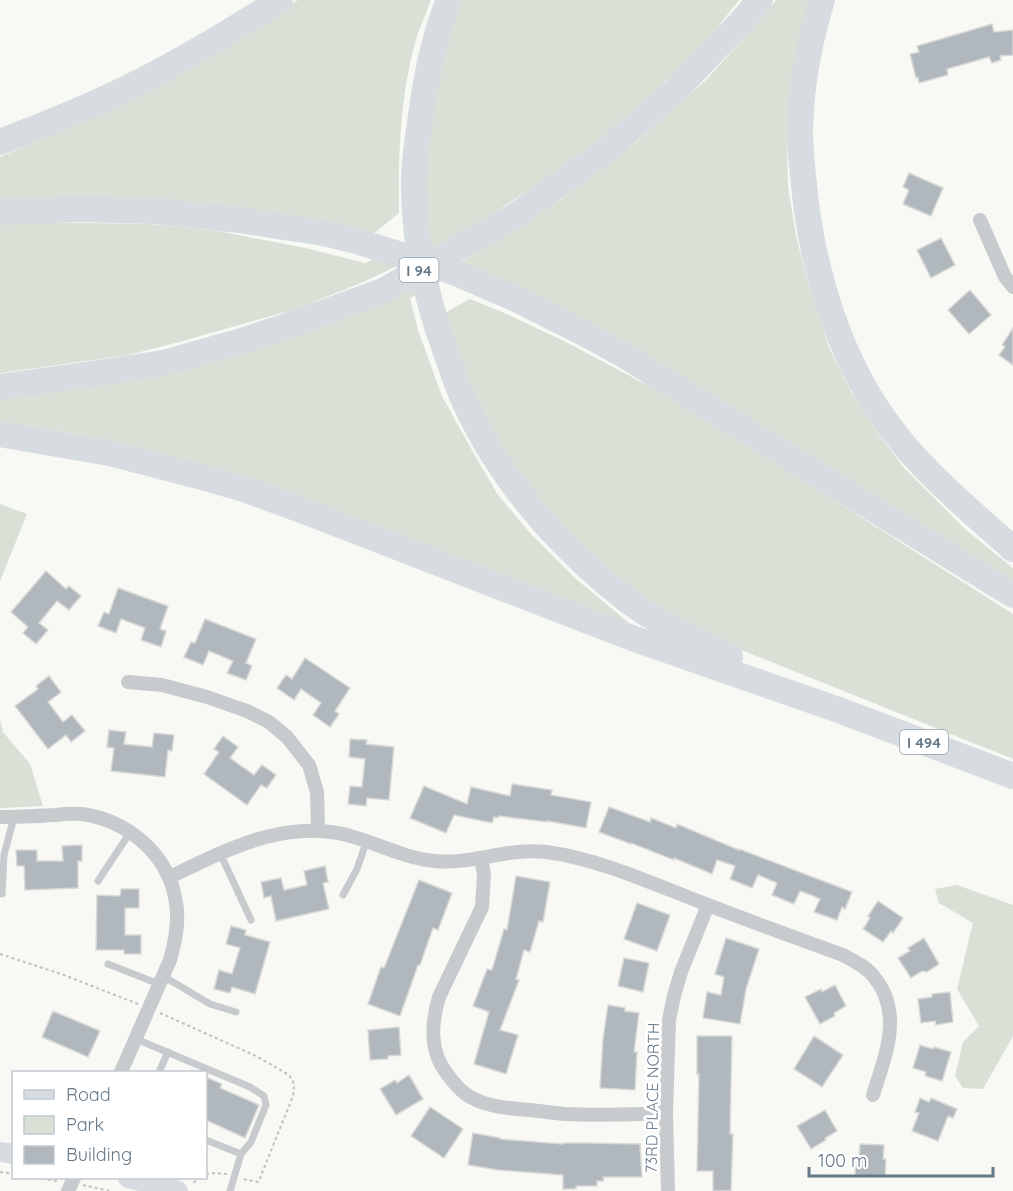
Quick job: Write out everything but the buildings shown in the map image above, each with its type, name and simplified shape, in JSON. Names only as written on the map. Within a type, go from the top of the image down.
[{"type":"highway","points":[[0,142],[52,122],[134,84],[219,38],[280,0]]},
{"type":"highway","points":[[449,0],[437,33],[427,72],[415,154],[414,182],[420,250],[430,303],[448,359],[479,429],[497,460],[538,515],[567,547],[629,601],[672,628],[836,709]]},
{"type":"highway","name":"I 94","points":[[0,387],[163,363],[272,331],[383,291],[515,216],[608,148],[677,89],[760,0]]},
{"type":"highway","points":[[822,0],[805,70],[800,131],[802,173],[818,274],[851,361],[872,402],[891,429],[933,478],[1013,549]]},
{"type":"highway","points":[[0,212],[80,209],[155,211],[239,220],[324,233],[443,268],[514,298],[595,339],[1013,595]]},
{"type":"highway","points":[[0,434],[109,453],[244,489],[632,638],[836,709]]},
{"type":"highway","name":"I 494","points":[[836,709],[1013,776]]},
{"type":"street","points":[[980,220],[1005,277],[1013,287]]},
{"type":"street","points":[[128,682],[162,685],[207,697],[247,711],[269,722],[287,737],[309,765],[317,792],[318,830]]},
{"type":"street","points":[[7,817],[81,814],[103,818],[131,831],[145,843],[170,877],[176,899],[175,941],[170,960],[121,1071]]},
{"type":"street","points":[[170,877],[220,853],[262,837],[318,830],[367,840],[410,857],[440,862],[510,853],[543,852],[607,865],[843,955],[860,964],[874,976],[890,1009],[891,1026],[888,1045],[873,1095]]},
{"type":"street","points":[[481,858],[484,883],[482,907],[439,997],[435,1013],[432,1031],[435,1051],[442,1068],[467,1095],[501,1107],[566,1114],[666,1113]]},
{"type":"street","name":"73RD PLACE NORTH","points":[[668,1191],[666,1113],[669,1020],[681,972],[708,905]]},
{"type":"street","points":[[134,1179],[186,1187]]},
{"type":"lane","points":[[2,894],[7,817]]},
{"type":"lane","points":[[98,881],[131,831]]},
{"type":"lane","points":[[343,895],[357,869],[367,840]]},
{"type":"lane","points":[[220,853],[251,920]]},
{"type":"lane","points":[[108,964],[161,980],[210,1004],[236,1012]]},
{"type":"lane","points":[[136,1039],[250,1087],[264,1096],[266,1105],[251,1142],[242,1154],[230,1191]]},
{"type":"lane","points":[[159,1071],[168,1052]]},
{"type":"lane","points":[[207,1140],[242,1154]]},
{"type":"path","points":[[43,1179],[58,1181]]},
{"type":"path","points":[[74,1184],[110,1191]]},
{"type":"green space","points":[[298,0],[431,0],[418,32],[406,85],[400,149],[399,213],[368,238],[0,202],[0,157],[155,87],[211,56]]},
{"type":"green space","points":[[459,0],[739,0],[717,28],[677,71],[619,124],[563,168],[483,220],[427,252],[361,283],[296,309],[128,355],[0,373],[0,223],[151,224],[218,231],[310,249],[365,263],[425,237],[427,120]]},
{"type":"green space","points":[[776,0],[810,0],[791,84],[787,133],[788,186],[796,236],[809,287],[830,350],[851,392],[904,468],[965,529],[1013,568],[1013,585],[462,270],[410,298],[418,330],[442,396],[498,495],[530,533],[576,579],[628,622],[626,627],[152,451],[77,434],[0,422],[0,396],[155,374],[261,348],[355,313],[454,267],[560,200],[632,146],[706,80]]},
{"type":"green space","points":[[470,299],[566,342],[688,407],[1013,614],[1013,759],[739,649],[704,638],[612,579],[515,473],[466,387],[441,315]]},
{"type":"green space","points":[[0,504],[27,514],[0,581]]},
{"type":"green space","points":[[0,719],[3,732],[30,764],[43,806],[0,808]]},
{"type":"green space","points":[[957,885],[1013,905],[1013,1036],[983,1089],[963,1088],[955,1076],[963,1042],[979,1026],[957,989],[973,923],[939,903],[935,889]]}]
